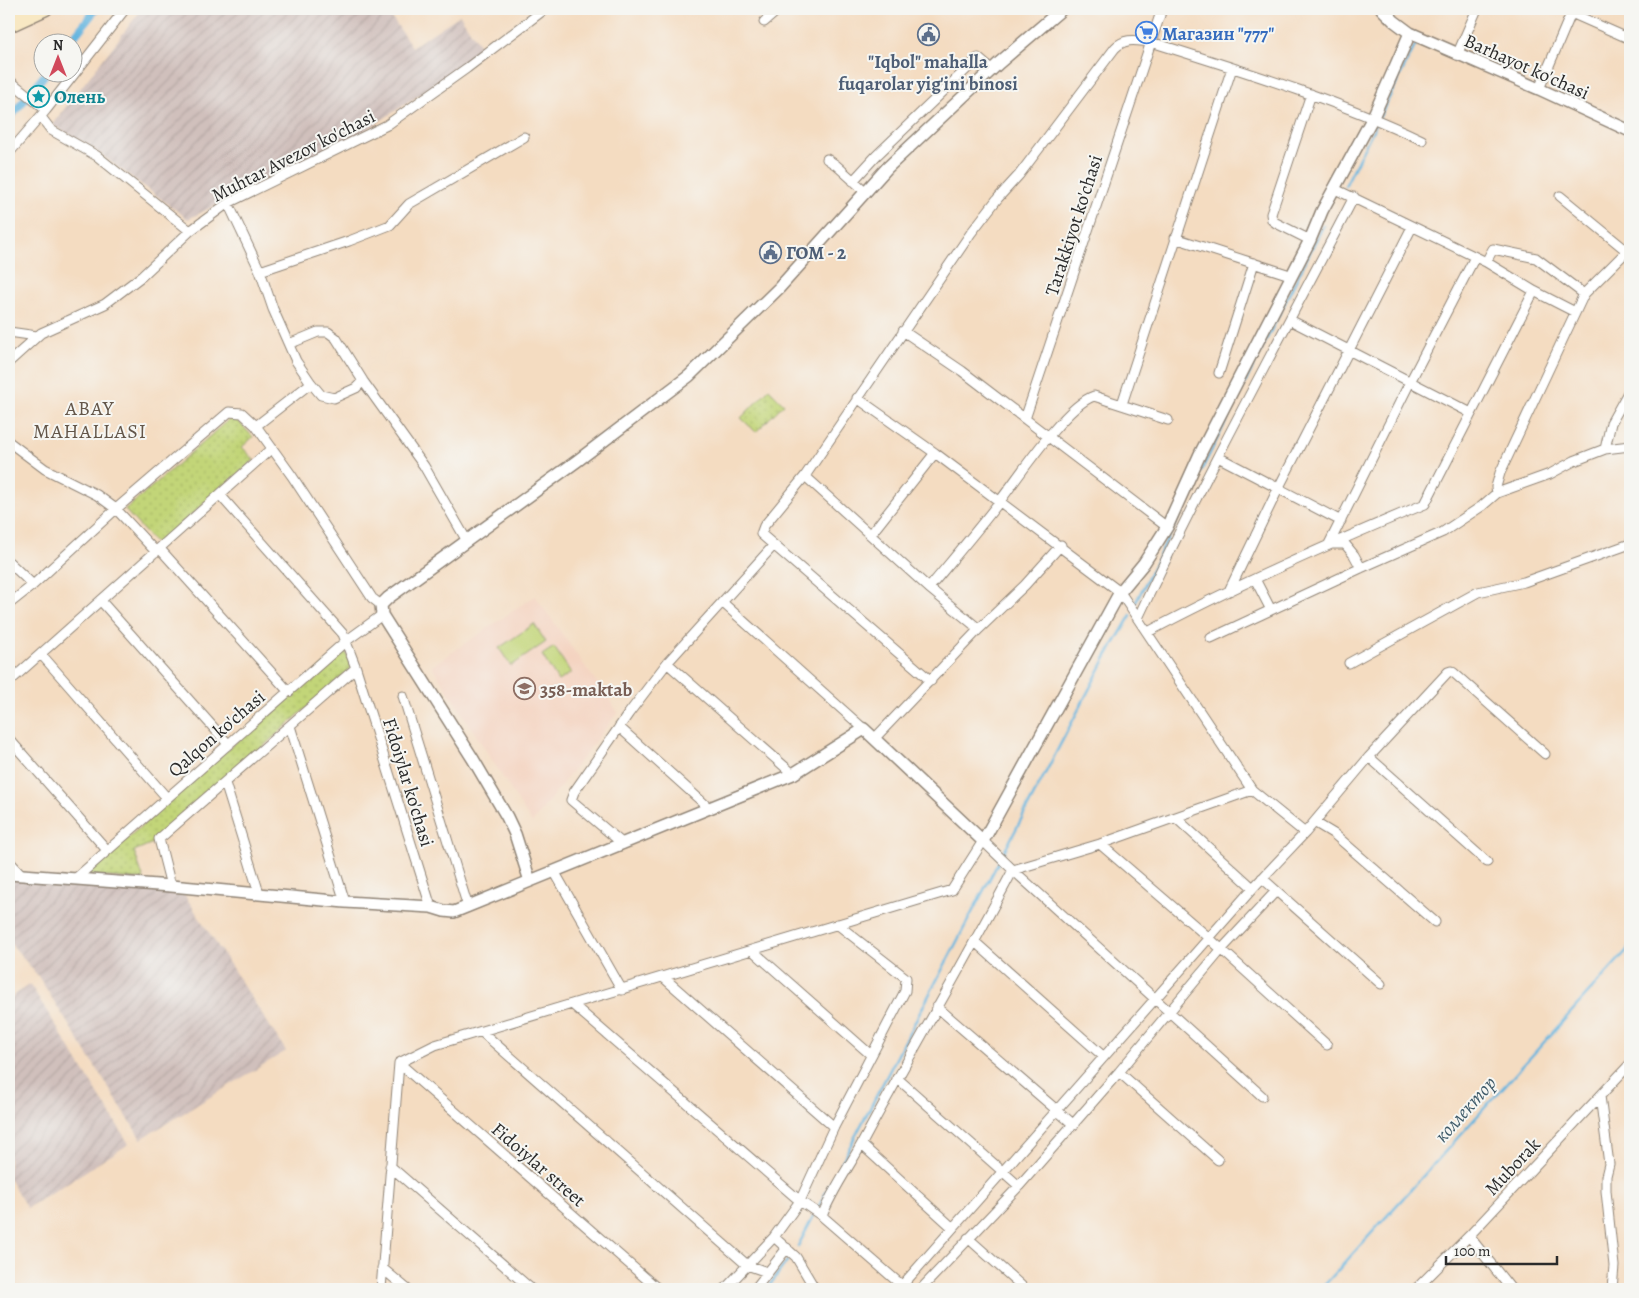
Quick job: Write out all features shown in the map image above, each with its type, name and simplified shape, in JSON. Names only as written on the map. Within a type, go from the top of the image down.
[{"type":"main road","points":[[9,16],[27,9]]},
{"type":"main road","points":[[9,26],[46,9]]},
{"type":"street","points":[[9,153],[44,114],[125,9]]},
{"type":"street","name":"Muhtar Avezov ko'chasi","points":[[9,362],[41,333],[105,304],[142,276],[190,232],[228,204],[387,125],[545,9]]},
{"type":"street","points":[[764,22],[779,9]]},
{"type":"street","points":[[381,610],[388,598],[578,461],[679,384],[702,364],[779,288],[832,231],[865,191],[992,70],[1062,9]]},
{"type":"street","name":"Tarakkiyot ko'chasi","points":[[1025,419],[1162,9]]},
{"type":"street","name":"Barhayot ko'chasi","points":[[1382,9],[1410,33],[1630,131]]},
{"type":"street","points":[[1457,55],[1477,9]]},
{"type":"street","points":[[1539,89],[1572,11],[1630,39]]},
{"type":"street","points":[[381,1289],[399,1063],[435,1045],[952,890],[983,841],[1120,592],[1144,563],[1167,527],[1200,454],[1290,275],[1310,240],[1322,211],[1378,119],[1410,33]]},
{"type":"street","points":[[931,681],[762,534],[764,526],[805,476],[972,233],[998,198],[1019,175],[1115,48],[1121,42],[1129,40],[1151,42],[1310,94],[1378,119],[1422,140]]},
{"type":"street","points":[[854,181],[876,156],[978,58],[992,70]]},
{"type":"street","points":[[1122,404],[1232,68]]},
{"type":"street","points":[[11,82],[36,102],[51,130],[97,156],[190,232]]},
{"type":"street","points":[[1310,94],[1271,214],[1272,220],[1276,223],[1310,240]]},
{"type":"street","points":[[260,271],[390,225],[409,204],[524,137]]},
{"type":"street","points":[[827,159],[865,191]]},
{"type":"street","points":[[1335,189],[1486,262],[1534,291],[1575,312]]},
{"type":"street","points":[[1497,493],[1496,487],[1500,473],[1584,294],[1629,249],[1560,196]]},
{"type":"street","points":[[1138,618],[1218,457],[1354,197]]},
{"type":"street","points":[[228,204],[260,271],[273,309],[296,360],[311,383],[322,395],[334,398],[356,388],[363,381]]},
{"type":"street","points":[[1229,591],[1278,489],[1412,227]]},
{"type":"street","points":[[1175,238],[1290,275]]},
{"type":"street","points":[[1486,262],[1493,249],[1536,258],[1584,294]]},
{"type":"street","points":[[1329,544],[1475,257]]},
{"type":"street","points":[[1219,373],[1254,263]]},
{"type":"street","points":[[1148,632],[1255,578],[1329,544],[1425,504],[1534,291]]},
{"type":"street","points":[[1290,320],[1471,413]]},
{"type":"street","points":[[903,331],[962,371],[1167,527]]},
{"type":"street","points":[[9,332],[38,336]]},
{"type":"street","points":[[289,344],[318,332],[328,332],[336,338],[363,381],[424,466],[467,541]]},
{"type":"street","points":[[256,426],[311,383]]},
{"type":"street","points":[[1605,449],[1611,424],[1630,389]]},
{"type":"street","points":[[930,588],[1048,437],[1081,402],[1094,396],[1168,420]]},
{"type":"street","points":[[857,398],[1061,545],[1120,592],[1252,790],[1305,833]]},
{"type":"street","points":[[9,604],[229,412],[242,413],[256,426],[292,476],[381,610],[474,759],[515,834],[530,881]]},
{"type":"street","points":[[9,442],[45,469],[98,495],[116,509],[158,550],[288,692]]},
{"type":"street","points":[[1211,638],[1443,532],[1482,506],[1497,493],[1550,474],[1574,461],[1605,449],[1630,446]]},
{"type":"street","points":[[9,682],[272,448]]},
{"type":"street","points":[[871,534],[935,453]]},
{"type":"street","points":[[1218,457],[1341,521]]},
{"type":"street","points":[[805,476],[930,588],[979,629]]},
{"type":"street","name":"Fidoiylar ko'chasi","points":[[220,495],[343,634],[356,668],[431,907]]},
{"type":"street","points":[[1329,544],[1345,544],[1361,568]]},
{"type":"street","points":[[1349,663],[1478,592],[1524,582],[1630,544]]},
{"type":"street","points":[[623,844],[572,800],[574,792],[667,663],[774,545]]},
{"type":"street","points":[[875,738],[979,629],[1025,585],[1061,545]]},
{"type":"street","points":[[9,562],[33,585]]},
{"type":"street","points":[[1255,578],[1271,610]]},
{"type":"street","points":[[101,601],[229,745]]},
{"type":"street","points":[[722,602],[875,738],[997,856],[1262,1096]]},
{"type":"street","name":"Qalqon ko'chasi","points":[[75,879],[381,610]]},
{"type":"street","points":[[41,654],[167,798]]},
{"type":"street","points":[[667,663],[793,774]]},
{"type":"street","points":[[171,886],[159,839],[356,668]]},
{"type":"street","points":[[572,1004],[800,1201],[822,1216],[902,1288],[1253,888],[1305,833],[1369,757],[1448,672],[1452,671],[1545,754]]},
{"type":"street","name":"Fidoiylar ko'chasi","points":[[402,696],[468,907]]},
{"type":"street","points":[[290,726],[345,902]]},
{"type":"street","points":[[620,727],[709,808]]},
{"type":"street","points":[[9,874],[259,893],[345,902],[431,907],[449,912],[458,911],[793,774],[864,729]]},
{"type":"street","points":[[9,739],[107,850]]},
{"type":"street","points":[[1369,757],[1487,862]]},
{"type":"street","points":[[224,783],[259,893]]},
{"type":"street","points":[[822,1216],[829,1199],[862,1145],[897,1078],[975,942],[1013,870],[1100,844],[1252,790]]},
{"type":"street","points":[[1176,818],[1253,888]]},
{"type":"street","points":[[1314,822],[1334,834],[1434,922]]},
{"type":"street","points":[[1100,844],[1209,938],[1327,1045]]},
{"type":"street","points":[[9,861],[22,875]]},
{"type":"street","points":[[554,871],[622,990]]},
{"type":"street","points":[[1262,878],[1381,984]]},
{"type":"street","points":[[921,1289],[1020,1186],[1074,1125],[1221,950],[1276,891]]},
{"type":"street","points":[[724,1289],[774,1237],[800,1201],[871,1054],[905,991],[906,978],[837,924]]},
{"type":"street","points":[[975,942],[1104,1057]]},
{"type":"street","points":[[752,950],[871,1054]]},
{"type":"street","points":[[663,977],[834,1128]]},
{"type":"street","points":[[937,1007],[1074,1125]]},
{"type":"street","points":[[482,1032],[747,1265],[767,1272]]},
{"type":"street","name":"Fidoiylar street","points":[[399,1063],[658,1289]]},
{"type":"street","name":"Muborak","points":[[1416,1289],[1469,1236],[1630,1064]]},
{"type":"street","points":[[1119,1072],[1218,1160]]},
{"type":"street","points":[[897,1078],[1020,1186]]},
{"type":"street","points":[[1600,1096],[1609,1164],[1606,1176],[1606,1191],[1614,1266],[1612,1289]]},
{"type":"street","points":[[862,1145],[953,1228]]},
{"type":"street","points":[[390,1166],[531,1289]]},
{"type":"street","points":[[1469,1236],[1511,1289]]},
{"type":"street","points":[[774,1237],[796,1257],[815,1289]]},
{"type":"street","points":[[968,1238],[1025,1289]]},
{"type":"street","points":[[755,1289],[787,1248]]},
{"type":"street","points":[[382,1268],[407,1289]]},
{"type":"shaded area","points":[[142,9],[386,9],[412,47],[460,15],[484,52],[368,129],[188,219],[87,144],[52,125]]},
{"type":"shaded area","name":"358-maktab","points":[[535,596],[618,712],[532,823],[432,666]]},
{"type":"shaded area","points":[[9,879],[184,894],[286,1051],[141,1139],[38,976],[9,941],[9,926],[12,923],[9,918]]},
{"type":"shaded area","points":[[30,984],[129,1144],[27,1208],[9,1179],[9,999]]},
{"type":"green space","points":[[769,389],[784,404],[756,432],[741,418]]},
{"type":"green space","points":[[233,416],[253,437],[242,447],[254,460],[157,545],[125,510]]},
{"type":"green space","points":[[534,624],[546,642],[511,666],[499,648]]},
{"type":"green space","points":[[554,647],[571,673],[558,681],[542,655]]},
{"type":"green space","points":[[345,650],[352,667],[157,841],[134,851],[144,880],[86,875],[338,652]]},
{"type":"waterway","points":[[78,32],[96,9]]},
{"type":"waterway","points":[[1345,186],[1416,44]]},
{"type":"waterway","points":[[9,119],[39,82]]},
{"type":"waterway","points":[[1136,602],[1323,226]]},
{"type":"waterway","points":[[1002,856],[1104,661],[1131,615]]},
{"type":"waterway","points":[[798,1246],[999,861]]},
{"type":"waterway","name":"коллектор","points":[[1321,1289],[1630,947]]},
{"type":"waterway","points":[[767,1289],[787,1261]]},
{"type":"place","name":"Магазин \"777\"","points":[[1146,33]]},
{"type":"place","name":"\"Iqbol\" mahalla fuqarolar yig'ini binosi","points":[[928,35]]},
{"type":"place","name":"Олень","points":[[38,96]]},
{"type":"place","name":"ГОМ - 2","points":[[770,252]]},
{"type":"place","name":"358-maktab","points":[[524,689]]},
{"type":"district","name":"ABAY MAHALLASI","points":[[90,420]]}]
